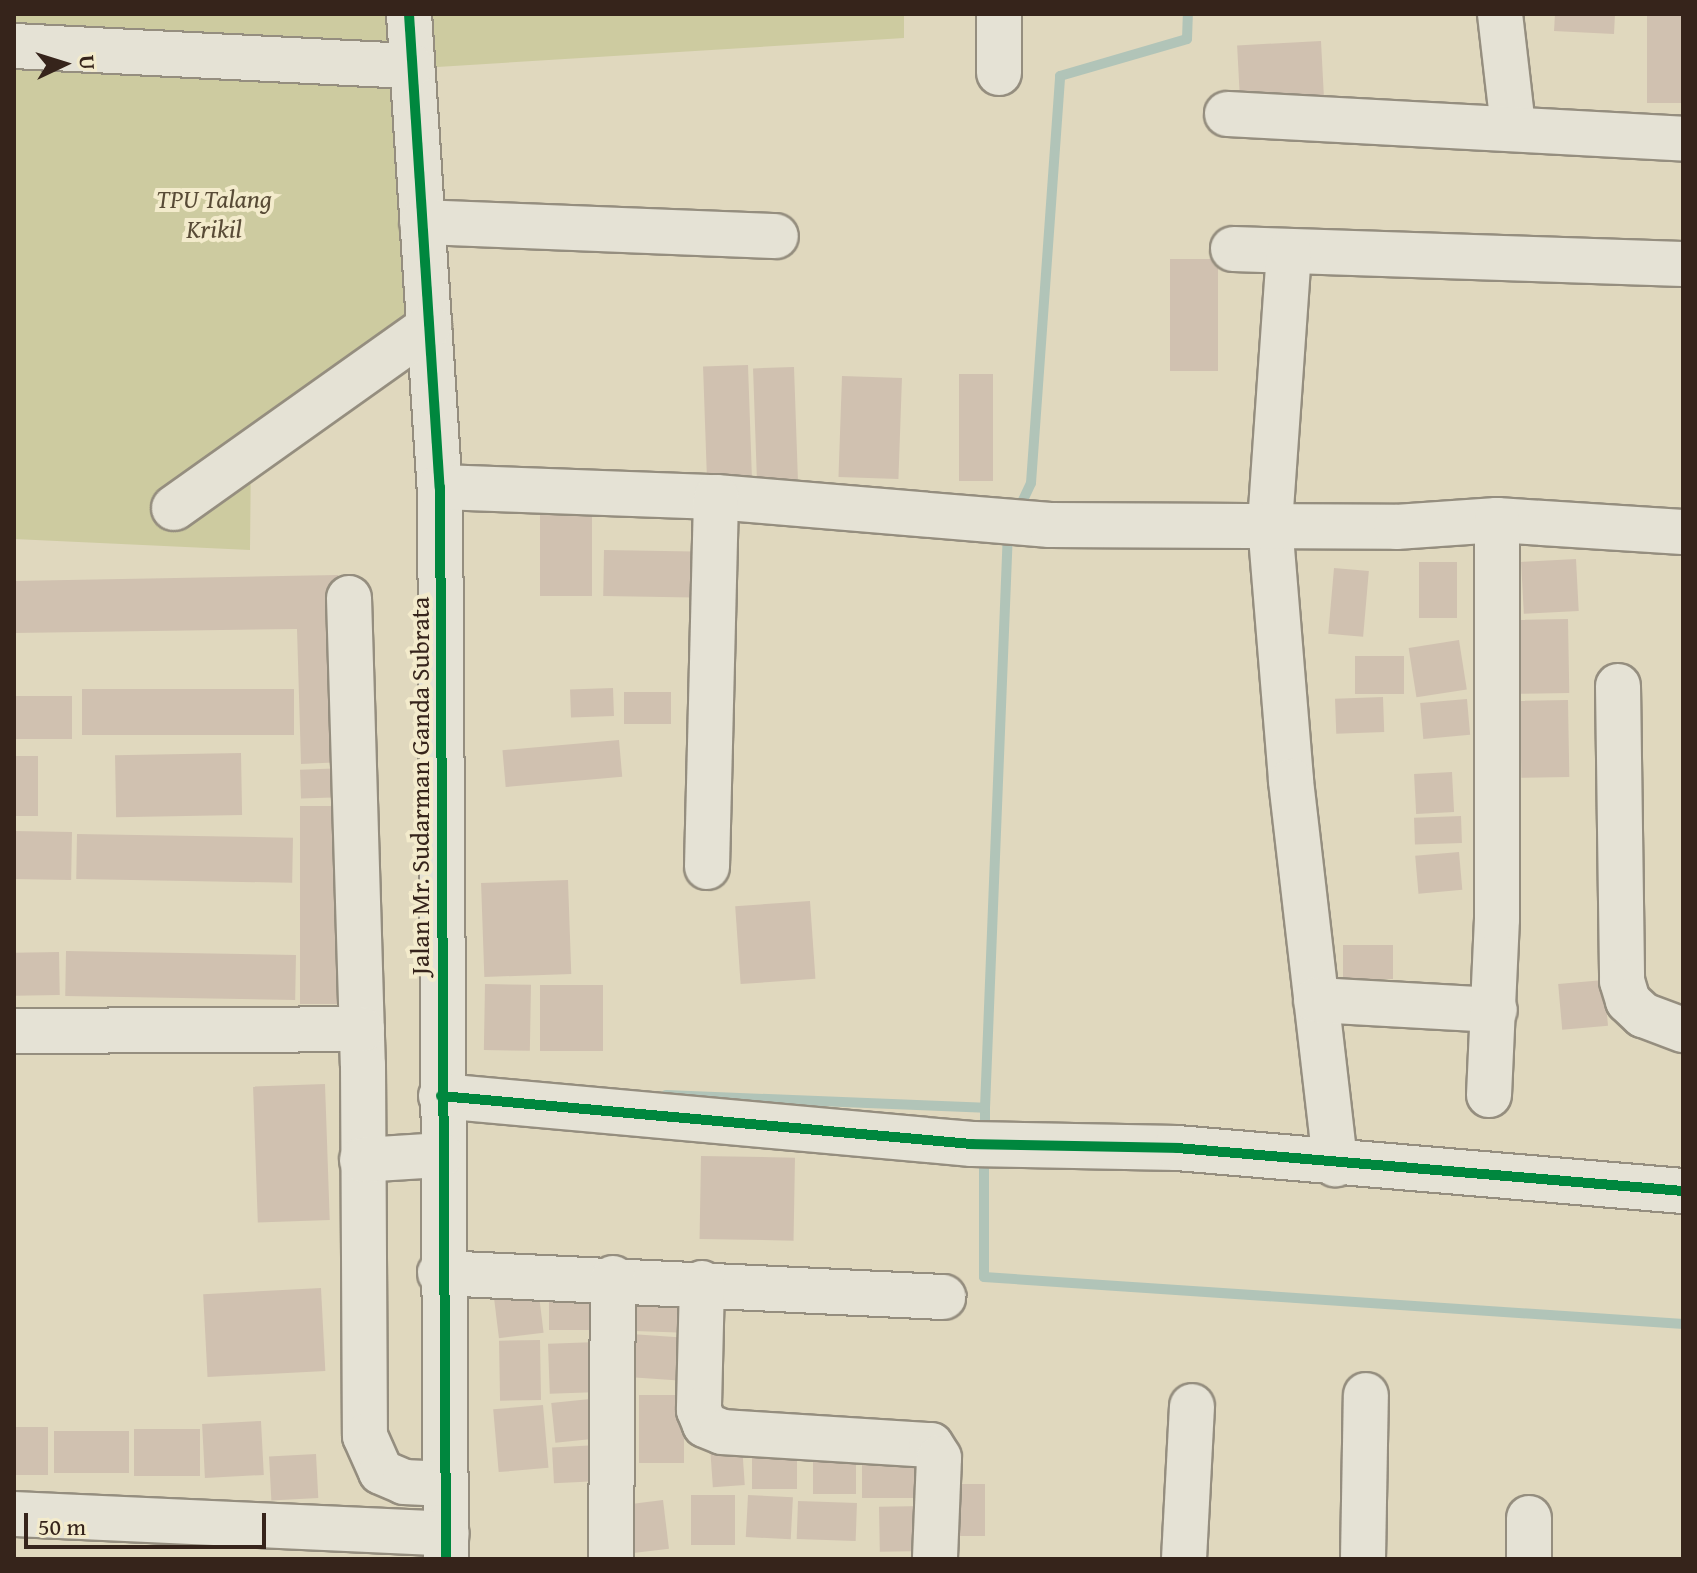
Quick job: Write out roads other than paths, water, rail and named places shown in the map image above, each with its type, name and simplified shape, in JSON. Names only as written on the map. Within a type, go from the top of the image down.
[{"type":"street","name":"Jalan Mr. Sudarman Ganda Subrata","points":[[409,14],[410,66],[440,487],[440,1273],[447,1546]]},
{"type":"street","points":[[999,14],[999,73]]},
{"type":"street","points":[[1500,14],[1513,126]]},
{"type":"street","points":[[14,46],[410,66]]},
{"type":"street","points":[[1227,114],[1513,126],[1523,133],[1683,139]]},
{"type":"street","points":[[422,222],[776,236]]},
{"type":"street","points":[[1233,249],[1683,264]]},
{"type":"street","points":[[1289,252],[1270,524],[1335,1164]]},
{"type":"street","points":[[174,508],[429,327]]},
{"type":"street","points":[[440,487],[716,497],[1050,525],[1396,527],[1497,520],[1683,532]]},
{"type":"street","points":[[707,867],[716,497]]},
{"type":"street","points":[[1489,1095],[1495,1010],[1497,520]]},
{"type":"street","points":[[349,598],[362,1029],[365,1436],[381,1472],[404,1482],[446,1484]]},
{"type":"street","points":[[1618,686],[1622,981],[1628,1001],[1643,1015],[1683,1030]]},
{"type":"street","points":[[1316,1000],[1495,1010]]},
{"type":"street","points":[[14,1031],[362,1029]]},
{"type":"street","points":[[441,1096],[972,1144],[1177,1148],[1335,1164],[1683,1191]]},
{"type":"street","points":[[362,1160],[441,1155]]},
{"type":"street","points":[[440,1273],[613,1278],[943,1297]]},
{"type":"street","points":[[611,1559],[613,1278]]},
{"type":"street","points":[[702,1283],[699,1410],[705,1425],[722,1432],[931,1445],[939,1458],[935,1559]]},
{"type":"street","points":[[1363,1559],[1366,1395]]},
{"type":"street","points":[[1184,1559],[1192,1406]]},
{"type":"street","points":[[14,1514],[447,1546]]},
{"type":"waterway","points":[[1017,513],[1031,483],[1060,76],[1187,39],[1188,14]]},
{"type":"waterway","points":[[985,1108],[1008,531]]},
{"type":"waterway","points":[[666,1095],[985,1108],[985,1133]]},
{"type":"waterway","points":[[984,1153],[984,1277],[1683,1324]]},
{"type":"park label","name":"TPU Talang Krikil","points":[[214,214]]}]
